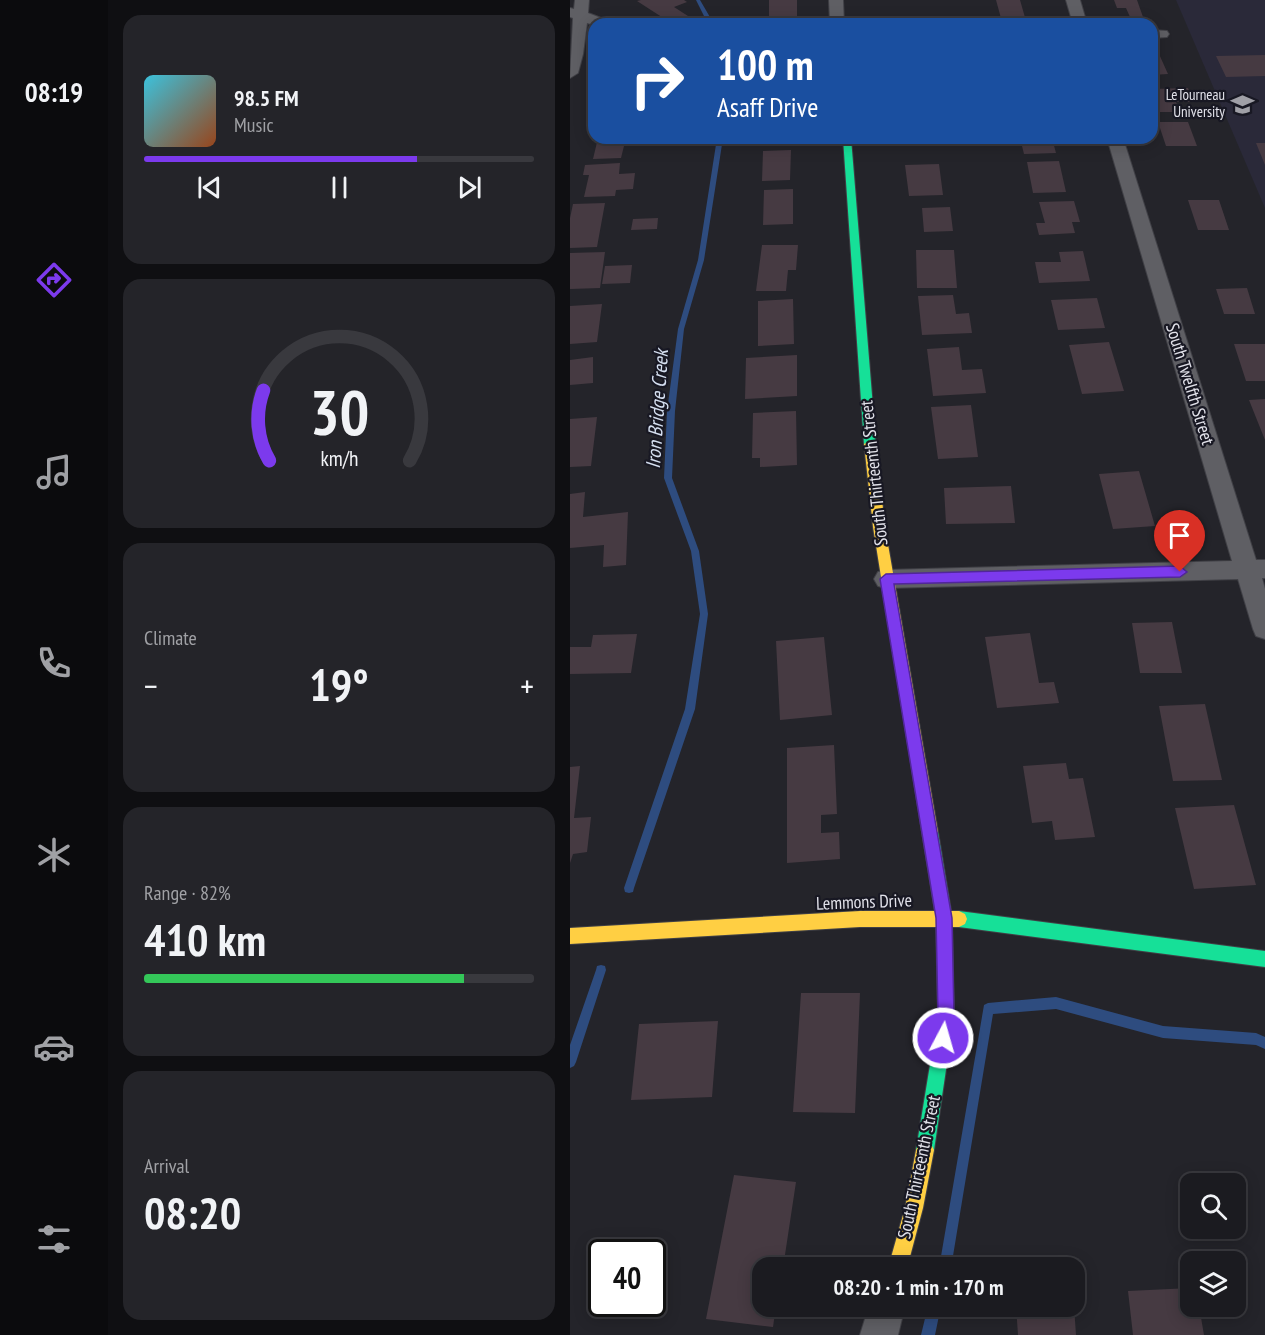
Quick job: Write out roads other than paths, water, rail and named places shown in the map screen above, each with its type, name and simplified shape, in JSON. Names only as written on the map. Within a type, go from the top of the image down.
[{"type":"street","points":[[836,0],[837,18]]},
{"type":"street","points":[[1073,0],[1078,18]]},
{"type":"street","points":[[570,73],[576,54],[577,9],[593,18]]},
{"type":"street","name":"South Thirteenth Street","points":[[848,144],[868,431],[886,579],[944,918],[946,1016],[930,1124],[914,1208],[900,1257]]},
{"type":"street","name":"South Twelfth Street","points":[[1117,144],[1256,570],[1265,629]]},
{"type":"street","points":[[886,579],[1256,570]]},
{"type":"street","name":"Lemmons Drive","points":[[570,936],[860,919],[944,918],[1265,959]]},
{"type":"street","points":[[879,1335],[884,1317]]},
{"type":"waterway","name":"Iron Bridge Creek","points":[[698,0],[708,18]]},
{"type":"waterway","name":"Iron Bridge Creek","points":[[629,888],[690,709],[704,614],[695,551],[668,478],[671,411],[681,329],[701,260],[719,144]]},
{"type":"waterway","name":"Iron Bridge Creek","points":[[570,1062],[601,970]]},
{"type":"waterway","points":[[947,1257],[988,1009],[1056,1003],[1163,1032],[1256,1039],[1265,1043]]},
{"type":"waterway","points":[[928,1335],[932,1317]]},
{"type":"place","name":"LeTourneau University","points":[[1243,104]]}]
